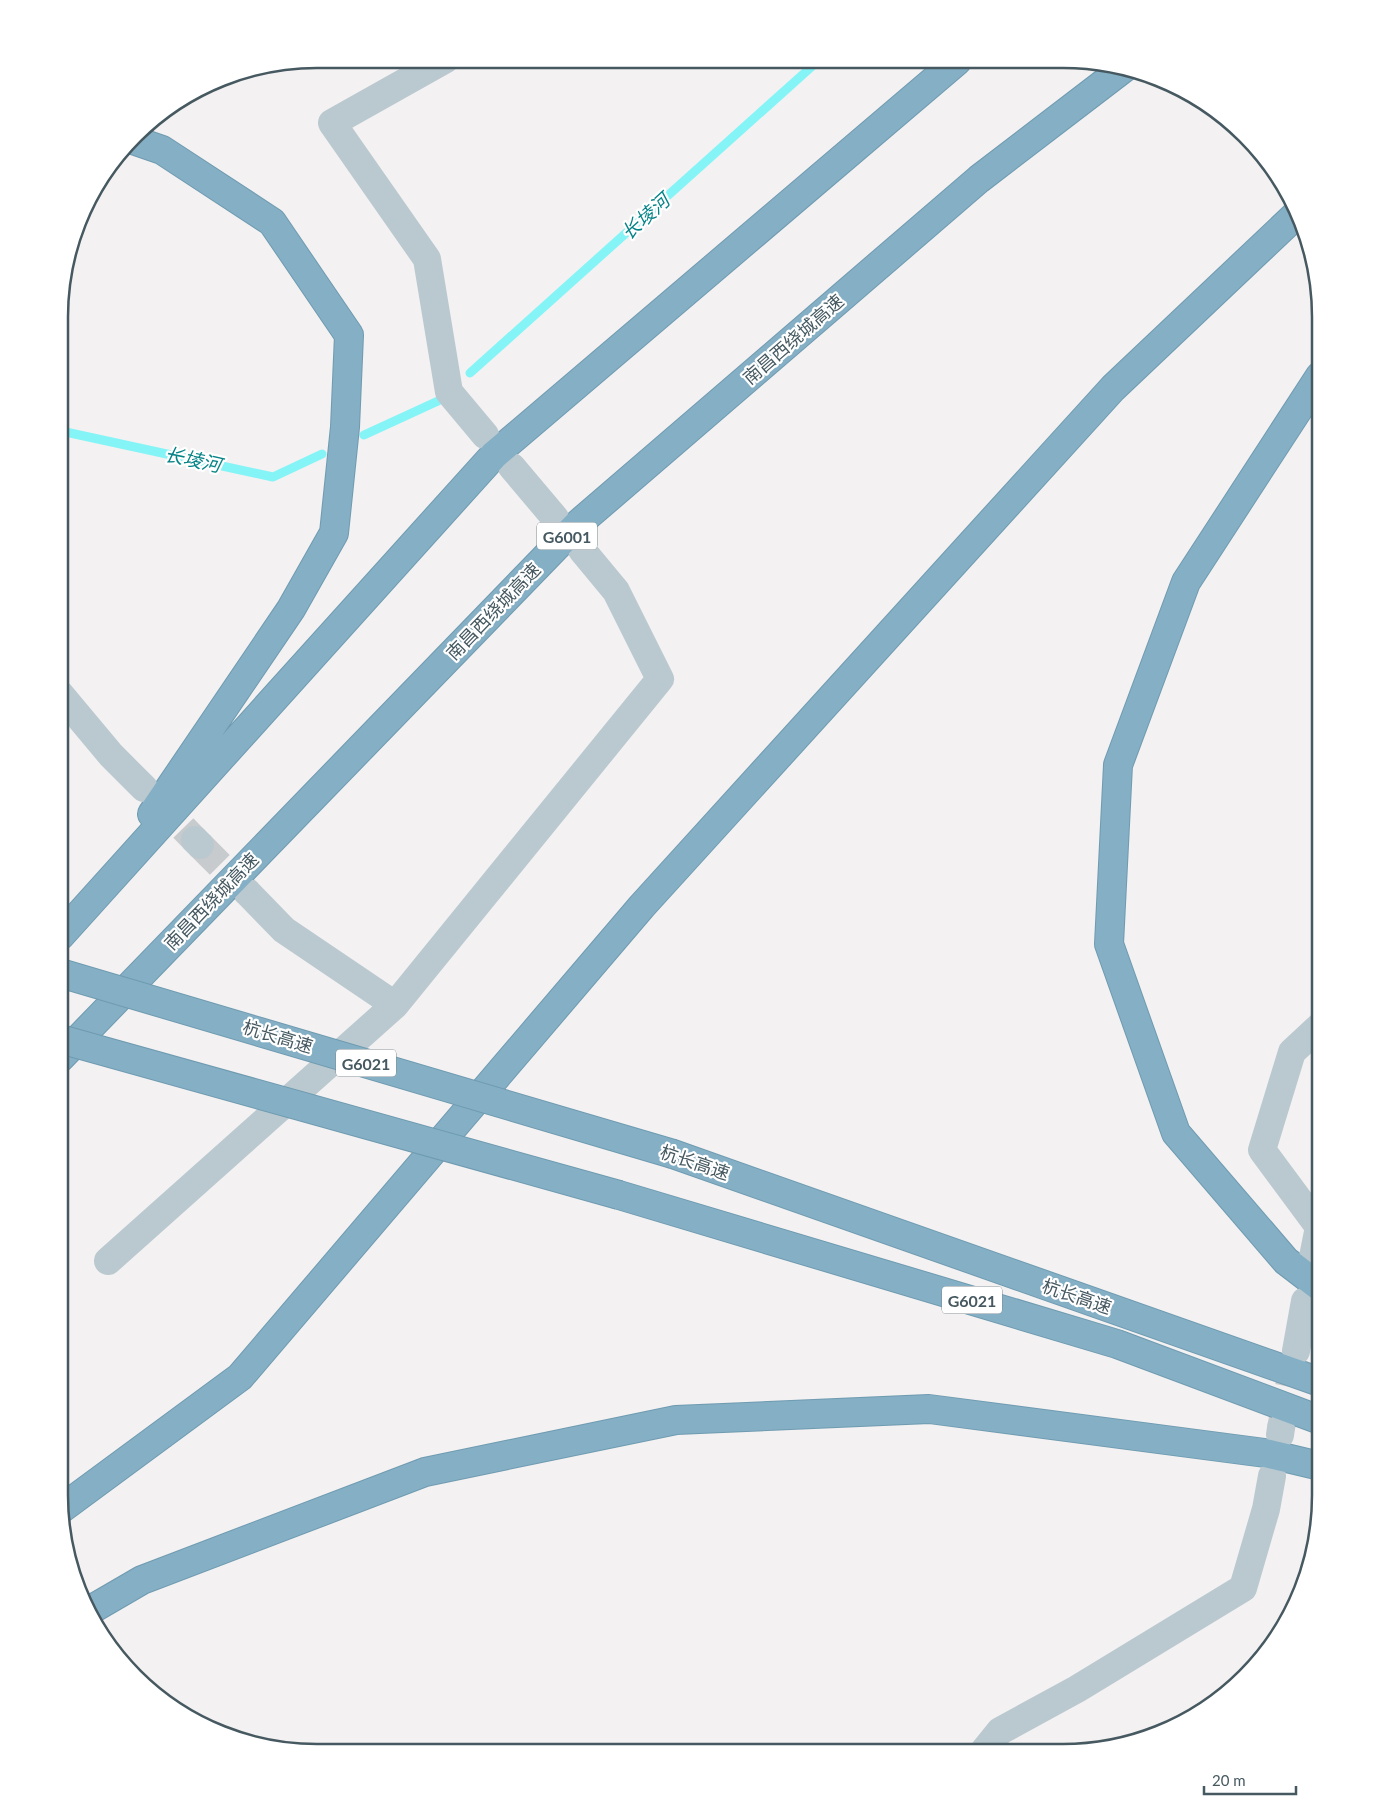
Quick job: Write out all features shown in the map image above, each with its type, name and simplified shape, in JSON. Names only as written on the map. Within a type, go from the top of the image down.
[{"type":"highway","points":[[68,927],[494,455],[949,68]]},
{"type":"highway","name":"南昌西绕城高速","points":[[68,1050],[578,524],[979,179],[1117,73]]},
{"type":"highway","points":[[94,899],[291,609],[334,533],[345,427],[349,335],[272,222],[162,150],[138,142]]},
{"type":"highway","points":[[68,1504],[240,1377],[668,877],[1114,388],[1292,219]]},
{"type":"highway","points":[[1312,388],[1186,582],[1118,764],[1109,944],[1176,1133],[1312,1294]]},
{"type":"highway","name":"杭长高速","points":[[71,975],[673,1154],[1312,1379]]},
{"type":"highway","name":"杭长高速","points":[[68,1041],[619,1195],[1116,1344],[1312,1417]]},
{"type":"highway","points":[[95,1608],[142,1580],[425,1472],[676,1420],[929,1409],[1265,1453],[1312,1464]]},
{"type":"street","points":[[430,68],[332,123],[427,259],[449,392],[485,435]]},
{"type":"street","points":[[512,467],[555,518]]},
{"type":"street","points":[[108,1261],[395,1005],[660,679],[616,591],[582,550]]},
{"type":"street","points":[[68,704],[111,755],[144,788]]},
{"type":"street","points":[[248,894],[284,930],[395,1005]]},
{"type":"street","points":[[1312,1033],[1292,1052],[1262,1150],[1312,1218]]},
{"type":"street","points":[[1296,1351],[1312,1294]]},
{"type":"street","points":[[989,1744],[1000,1731],[1077,1689],[1243,1588],[1266,1509],[1272,1476]]},
{"type":"waterway","name":"长堎河","points":[[470,373],[810,68]]},
{"type":"waterway","name":"长堎河","points":[[364,435],[438,401]]},
{"type":"waterway","name":"长堎河","points":[[68,433],[273,477],[322,454]]},
{"type":"tunnel","points":[[154,798],[195,840]]},
{"type":"tunnel","points":[[200,845],[248,893]]},
{"type":"tunnel","points":[[1281,1428],[1296,1351]]}]
